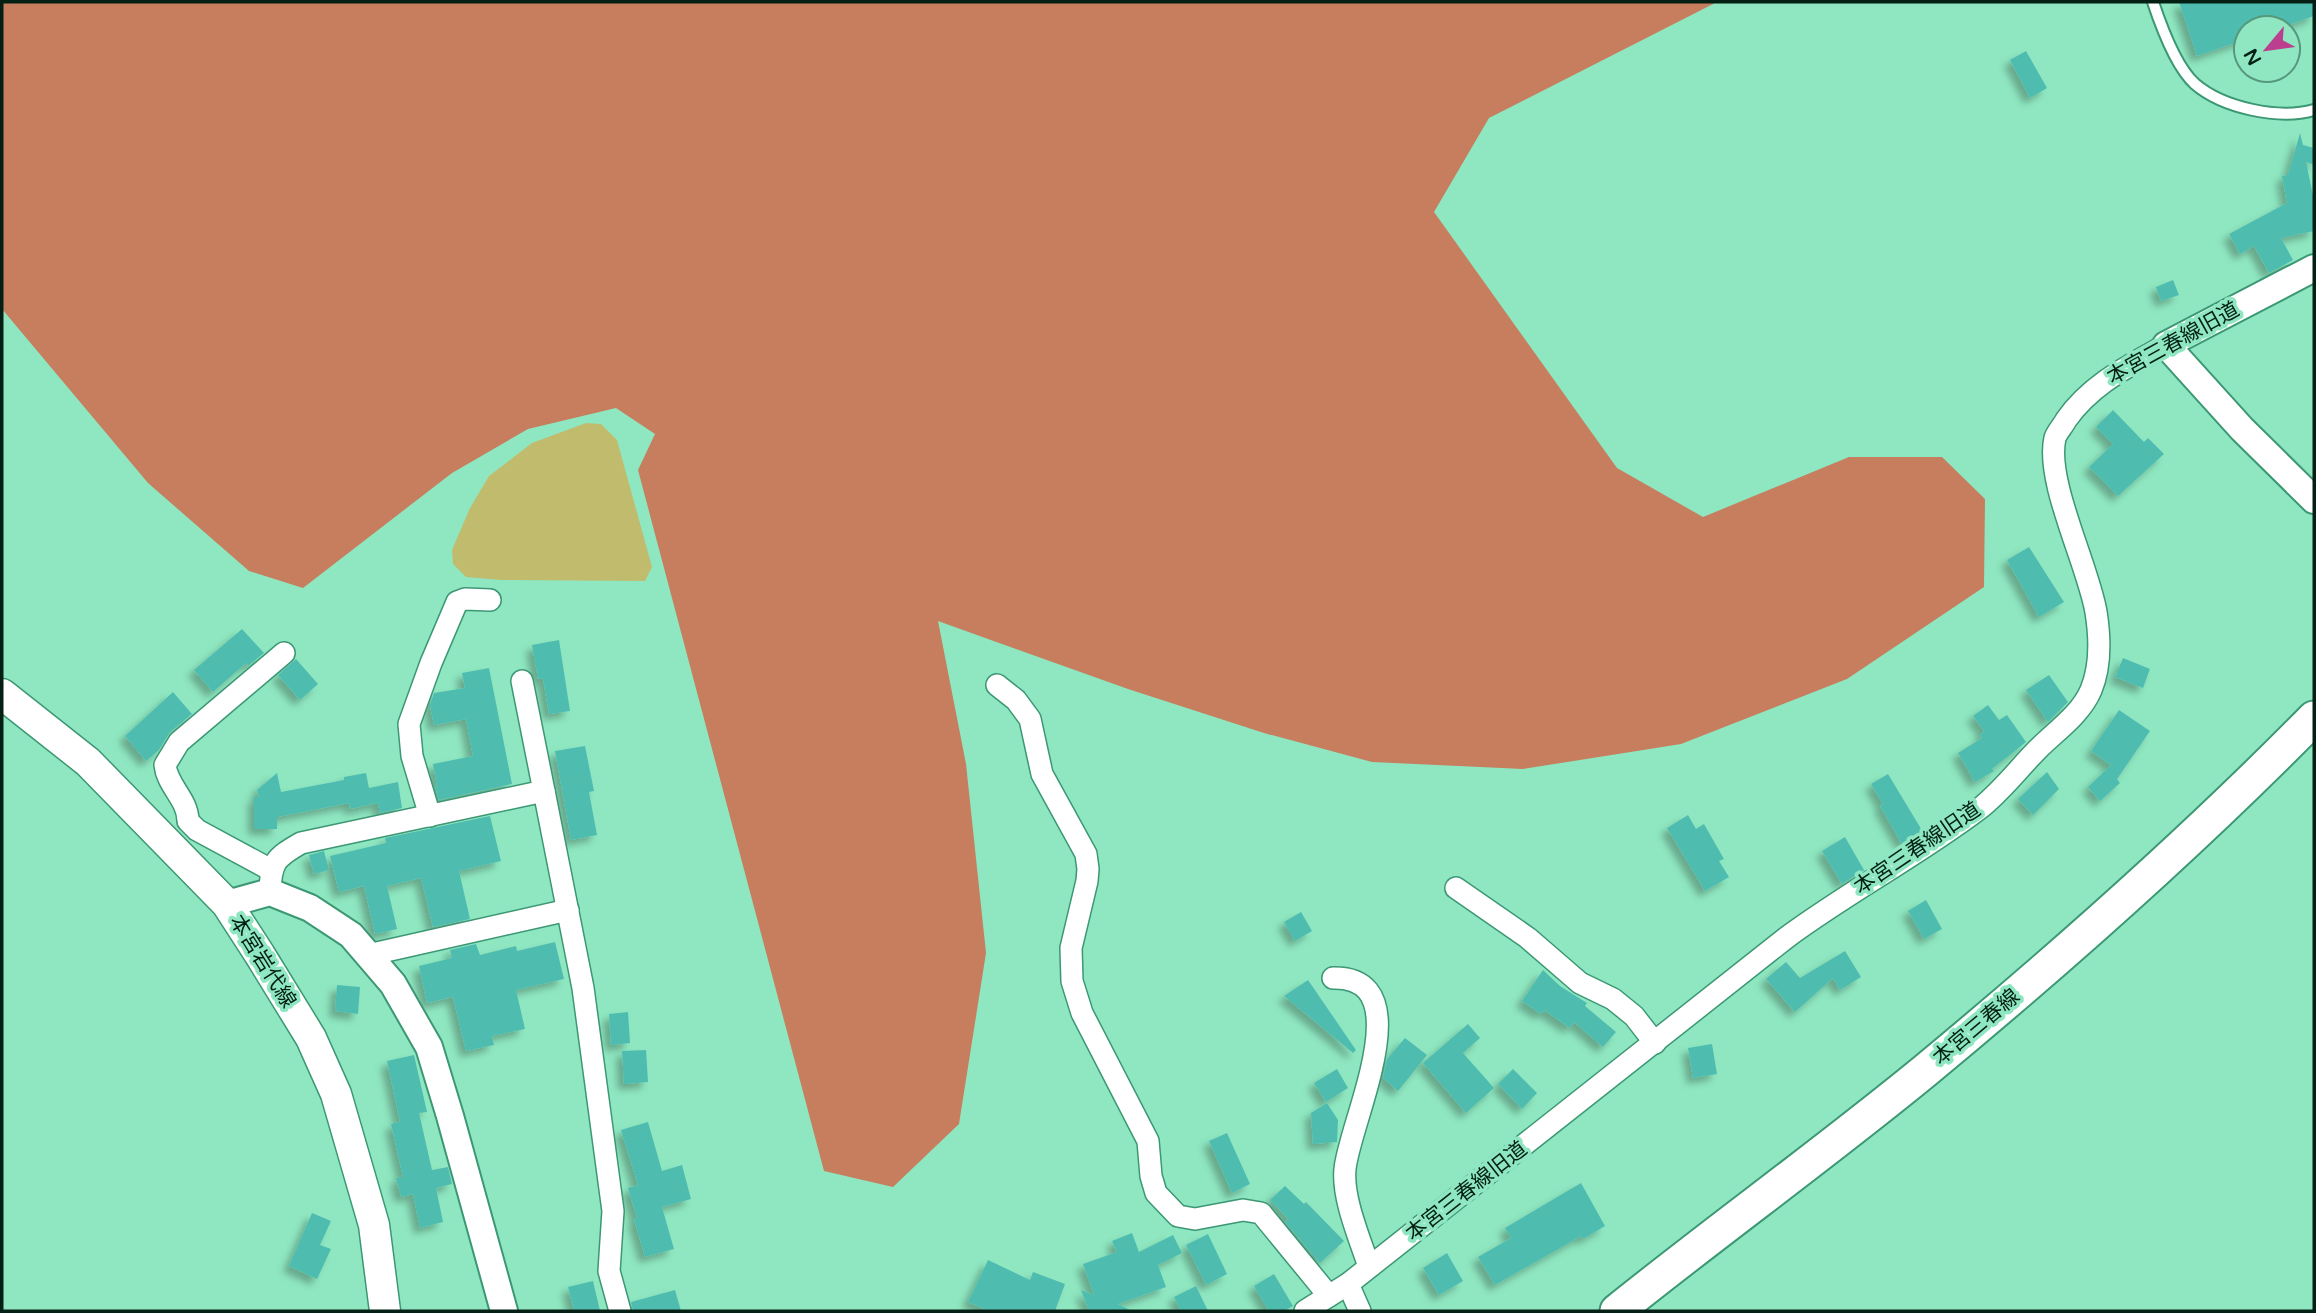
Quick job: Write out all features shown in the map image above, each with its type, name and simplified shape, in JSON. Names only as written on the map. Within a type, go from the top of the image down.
[{"type":"main road","name":"本宮岩代線","points":[[2,694],[88,762],[227,904],[311,1038],[336,1094],[374,1225],[385,1311]]},
{"type":"main road","name":"本宮三春線","points":[[1617,1311],[1925,1070],[2047,967],[2253,780],[2314,718]]},
{"type":"street","name":"本宮三春線旧道","points":[[1305,1311],[1369,1268],[1829,906],[1932,842],[1982,807],[2074,715],[2091,690],[2100,635],[2093,595],[2056,474],[2055,436],[2088,394],[2112,375],[2314,268]]},
{"type":"street","points":[[2166,345],[2242,429],[2314,500]]},
{"type":"street","points":[[430,816],[412,756],[409,724],[457,602],[465,599],[490,600]]},
{"type":"street","points":[[284,653],[179,742],[164,765],[167,776],[188,812],[188,821],[197,830],[351,935],[393,984],[429,1047],[504,1311]]},
{"type":"street","points":[[522,681],[583,988],[613,1211],[609,1271],[620,1311]]},
{"type":"street","points":[[997,685],[1016,700],[1030,719],[1042,774],[1086,854],[1087,881],[1071,948],[1072,981],[1082,1013],[1148,1141],[1151,1176],[1156,1193],[1178,1216],[1195,1219],[1244,1210],[1261,1213],[1329,1296]]},
{"type":"street","points":[[227,904],[270,881],[286,852],[301,843],[544,791]]},
{"type":"street","points":[[1456,888],[1528,938],[1580,983],[1613,999],[1634,1016],[1655,1043]]},
{"type":"street","points":[[368,954],[568,910]]},
{"type":"street","points":[[1333,978],[1358,980],[1369,990],[1378,1009],[1376,1040],[1345,1167],[1351,1210],[1369,1268]]},
{"type":"street","points":[[1348,1284],[1360,1311]]},
{"type":"lane","points":[[2153,2],[2174,53],[2194,83],[2220,99],[2248,110],[2290,113],[2314,110]]},
{"type":"shaded area","points":[[2,2],[1717,2],[1489,118],[1434,212],[1617,468],[1703,517],[1849,457],[1942,457],[1985,499],[1984,587],[1847,679],[1681,744],[1523,769],[1372,762],[1264,733],[1128,689],[938,621],[966,764],[986,953],[959,1124],[893,1187],[824,1171],[638,470],[655,434],[616,408],[528,429],[452,473],[303,588],[249,571],[148,483],[2,309]]},
{"type":"shaded area","points":[[586,423],[601,424],[617,440],[652,567],[645,581],[501,580],[466,577],[453,564],[452,550],[470,508],[489,476],[532,443]]},
{"type":"building","points":[[2179,2],[2314,2],[2314,16],[2302,20],[2302,14],[2232,14],[2232,44],[2197,56]]},
{"type":"building","points":[[2026,51],[2047,88],[2030,98],[2010,60]]},
{"type":"building","points":[[2300,133],[2303,145],[2314,148],[2314,165],[2306,162],[2314,200],[2314,231],[2281,238],[2293,260],[2269,273],[2254,246],[2240,254],[2229,234],[2287,203],[2282,176],[2288,175]]},
{"type":"building","points":[[2173,280],[2179,295],[2161,301],[2156,287]]},
{"type":"building","points":[[2113,410],[2144,442],[2148,438],[2164,454],[2118,496],[2089,467],[2113,444],[2096,427]]},
{"type":"building","points":[[2029,547],[2064,602],[2039,617],[2007,560]]},
{"type":"building","points":[[242,629],[264,653],[248,666],[246,663],[213,692],[194,670]]},
{"type":"building","points":[[559,640],[570,711],[549,714],[543,678],[538,679],[532,645]]},
{"type":"building","points":[[2123,658],[2150,669],[2143,688],[2115,677]]},
{"type":"building","points":[[296,659],[318,684],[300,700],[278,675]]},
{"type":"building","points":[[489,668],[512,784],[439,800],[433,764],[473,756],[466,719],[434,725],[430,705],[434,693],[465,688],[462,673]]},
{"type":"building","points":[[2049,675],[2068,702],[2048,722],[2026,690]]},
{"type":"building","points":[[173,692],[192,714],[170,732],[159,750],[146,761],[125,736]]},
{"type":"building","points":[[1988,705],[1999,720],[2007,715],[2026,742],[1992,769],[1994,771],[1975,782],[1958,753],[1982,738],[1980,735],[1984,731],[1973,716]]},
{"type":"building","points":[[2119,710],[2150,731],[2117,779],[2120,783],[2100,801],[2088,787],[2111,765],[2091,751]]},
{"type":"building","points":[[585,746],[594,791],[589,792],[597,835],[571,840],[555,751]]},
{"type":"building","points":[[2047,772],[2059,789],[2033,815],[2018,799]]},
{"type":"building","points":[[277,773],[281,792],[366,773],[369,788],[398,782],[402,808],[380,813],[378,803],[350,809],[349,803],[277,817],[277,829],[254,829],[254,797],[259,797],[257,790]]},
{"type":"building","points":[[1888,774],[1923,832],[1902,844],[1880,806],[1883,804],[1871,784]]},
{"type":"building","points":[[1688,815],[1696,829],[1704,824],[1724,859],[1719,861],[1729,877],[1705,891],[1667,828]]},
{"type":"building","points":[[490,816],[501,861],[459,871],[470,919],[433,927],[421,878],[387,886],[397,929],[375,934],[364,886],[339,892],[330,856],[386,843],[385,838]]},
{"type":"building","points":[[1845,837],[1864,870],[1842,884],[1822,851]]},
{"type":"building","points":[[324,851],[329,870],[314,874],[309,855]]},
{"type":"building","points":[[1926,900],[1942,929],[1924,939],[1908,911]]},
{"type":"building","points":[[1301,912],[1312,931],[1295,941],[1284,922]]},
{"type":"building","points":[[555,942],[564,979],[516,990],[525,1029],[492,1036],[494,1045],[466,1051],[453,997],[427,1003],[419,966],[452,958],[450,950],[476,944],[480,955],[516,946],[517,951]]},
{"type":"building","points":[[1845,951],[1861,977],[1840,990],[1833,978],[1795,1012],[1766,979],[1786,962],[1800,978]]},
{"type":"building","points":[[1543,970],[1560,986],[1587,1003],[1585,1006],[1616,1032],[1603,1047],[1574,1022],[1570,1028],[1544,1010],[1541,1014],[1522,1001]]},
{"type":"building","points":[[1308,980],[1356,1050],[1353,1053],[1284,996]]},
{"type":"building","points":[[337,985],[360,987],[358,1014],[335,1011]]},
{"type":"building","points":[[628,1012],[630,1043],[611,1045],[609,1014]]},
{"type":"building","points":[[1468,1024],[1480,1038],[1463,1053],[1494,1088],[1466,1113],[1423,1063]]},
{"type":"building","points":[[1405,1038],[1427,1055],[1398,1091],[1383,1078],[1387,1059]]},
{"type":"building","points":[[1712,1044],[1717,1074],[1693,1078],[1688,1048]]},
{"type":"building","points":[[646,1050],[648,1082],[624,1084],[622,1051]]},
{"type":"building","points":[[414,1055],[427,1112],[419,1113],[432,1170],[448,1167],[452,1184],[436,1188],[443,1222],[420,1228],[413,1194],[401,1197],[396,1178],[403,1177],[391,1124],[400,1122],[387,1061]]},
{"type":"building","points":[[1337,1069],[1348,1088],[1326,1102],[1314,1083]]},
{"type":"building","points":[[1513,1069],[1537,1093],[1522,1109],[1498,1084]]},
{"type":"building","points":[[1327,1103],[1338,1120],[1337,1142],[1313,1144],[1311,1113]]},
{"type":"building","points":[[648,1122],[662,1171],[682,1165],[691,1199],[662,1207],[674,1249],[645,1257],[628,1188],[638,1185],[621,1130]]},
{"type":"building","points":[[1227,1133],[1250,1184],[1232,1193],[1209,1141]]},
{"type":"building","points":[[1581,1183],[1605,1226],[1583,1239],[1581,1236],[1495,1285],[1478,1257],[1511,1238],[1505,1228]]},
{"type":"building","points":[[1285,1186],[1304,1204],[1306,1202],[1344,1241],[1320,1263],[1285,1222],[1288,1219],[1270,1200]]},
{"type":"building","points":[[312,1213],[331,1221],[320,1245],[331,1249],[317,1279],[289,1266]]},
{"type":"building","points":[[1132,1233],[1139,1252],[1173,1235],[1182,1253],[1158,1265],[1166,1287],[1118,1304],[1132,1311],[1089,1311],[1081,1290],[1094,1295],[1083,1264],[1117,1252],[1112,1241]]},
{"type":"building","points":[[1208,1234],[1227,1274],[1206,1285],[1186,1245]]},
{"type":"building","points":[[1447,1253],[1463,1281],[1439,1295],[1423,1268]]},
{"type":"building","points":[[988,1260],[1030,1280],[1033,1272],[1065,1284],[1055,1311],[989,1311],[968,1302]]},
{"type":"building","points":[[1274,1274],[1293,1306],[1284,1311],[1269,1311],[1254,1286]]},
{"type":"building","points":[[593,1281],[600,1311],[574,1311],[568,1287]]},
{"type":"building","points":[[1196,1286],[1208,1311],[1181,1311],[1174,1297]]},
{"type":"building","points":[[675,1290],[681,1311],[633,1311],[631,1302]]}]
